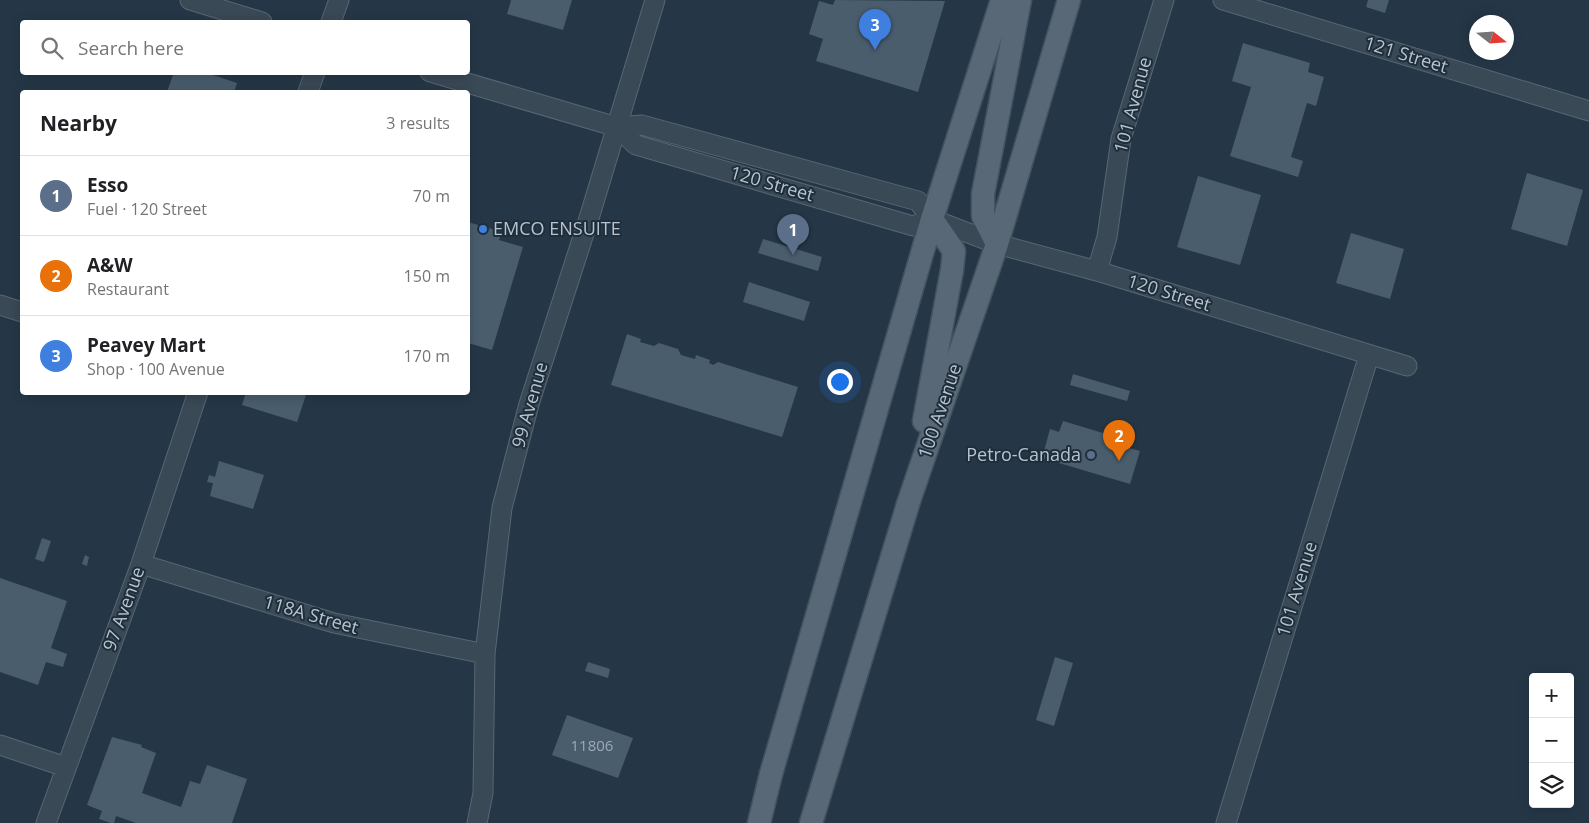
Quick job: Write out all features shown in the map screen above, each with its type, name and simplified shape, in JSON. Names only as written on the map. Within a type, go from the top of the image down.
[{"type":"main road","points":[[759,823],[770,774],[932,219],[1002,0]]},
{"type":"main road","points":[[997,244],[983,216],[984,194],[1020,0]]},
{"type":"main road","name":"100 Avenue","points":[[811,823],[909,501],[997,244],[1069,0]]},
{"type":"main road","points":[[909,501],[954,251],[932,219]]},
{"type":"street","points":[[190,0],[255,20]]},
{"type":"street","points":[[333,20],[338,0]]},
{"type":"street","name":"99 Avenue","points":[[477,823],[483,793],[485,654],[504,499],[529,404],[617,127],[655,0]]},
{"type":"street","name":"101 Avenue","points":[[1097,271],[1107,237],[1121,139],[1164,0]]},
{"type":"street","name":"121 Street","points":[[1223,0],[1589,111]]},
{"type":"street","points":[[309,90],[314,75]]},
{"type":"street","name":"120 Street","points":[[440,75],[617,127],[642,125],[918,201],[932,219],[997,244],[1097,271],[1407,366]]},
{"type":"street","name":"120 Street","points":[[617,127],[636,145],[913,226],[932,219]]},
{"type":"street","points":[[0,306],[20,311]]},
{"type":"street","name":"101 Avenue","points":[[1226,823],[1369,355]]},
{"type":"street","name":"97 Avenue","points":[[46,823],[141,564],[197,395]]},
{"type":"street","name":"118A Street","points":[[141,564],[334,623],[485,654]]},
{"type":"street","points":[[0,745],[66,767]]},
{"type":"building","points":[[511,0],[572,0],[563,30],[507,14]]},
{"type":"building","points":[[835,0],[945,1],[918,92],[816,61],[823,39],[809,34],[819,1],[833,5]]},
{"type":"building","points":[[1368,0],[1389,0],[1385,13],[1366,7]]},
{"type":"building","points":[[1243,43],[1310,63],[1308,72],[1324,77],[1316,106],[1307,103],[1291,157],[1303,161],[1298,177],[1230,156],[1251,87],[1232,81]]},
{"type":"building","points":[[173,75],[213,75],[237,83],[235,90],[168,90]]},
{"type":"building","points":[[1527,173],[1583,190],[1567,246],[1511,229]]},
{"type":"building","points":[[1198,176],[1261,195],[1240,265],[1177,247]]},
{"type":"building","points":[[470,223],[502,232],[499,240],[523,247],[492,350],[470,344]]},
{"type":"building","points":[[1351,233],[1404,249],[1390,299],[1336,283]]},
{"type":"building","points":[[763,239],[822,257],[818,271],[758,253]]},
{"type":"building","points":[[749,282],[810,302],[804,321],[743,302]]},
{"type":"building","points":[[627,334],[641,339],[640,342],[654,346],[659,343],[678,349],[681,355],[695,359],[696,355],[710,360],[709,363],[713,365],[718,362],[798,387],[782,437],[611,385]]},
{"type":"building","points":[[1073,374],[1130,391],[1127,401],[1070,385]]},
{"type":"building","points":[[245,395],[306,395],[297,422],[242,405]]},
{"type":"building","name":"Petro-Canada","points":[[1063,421],[1113,436],[1111,443],[1140,451],[1130,484],[1042,458],[1050,429],[1059,432]]},
{"type":"building","points":[[219,461],[264,475],[253,509],[210,496],[213,483],[207,482],[209,475],[215,477]]},
{"type":"building","points":[[42,538],[51,541],[44,562],[35,559]]},
{"type":"building","points":[[85,555],[89,557],[87,566],[82,564]]},
{"type":"building","points":[[0,578],[67,601],[51,648],[67,654],[63,667],[46,662],[38,685],[0,672]]},
{"type":"building","points":[[1055,657],[1073,663],[1054,726],[1036,720]]},
{"type":"building","points":[[588,662],[610,669],[608,678],[585,671]]},
{"type":"building","points":[[567,715],[633,738],[618,778],[552,755]]},
{"type":"building","points":[[112,737],[142,745],[141,747],[156,753],[142,793],[181,807],[190,781],[200,784],[207,765],[247,779],[232,823],[136,823],[116,816],[114,823],[111,823],[99,819],[102,811],[87,805]]},
{"type":"place","name":"Peavey Mart","points":[[875,50]]},
{"type":"place","name":"EMCO ENSUITE","points":[[483,229]]},
{"type":"place","name":"Esso","points":[[793,255]]},
{"type":"place","name":"Petro-Canada","points":[[1091,455]]},
{"type":"place","name":"A&W","points":[[1119,461]]}]
